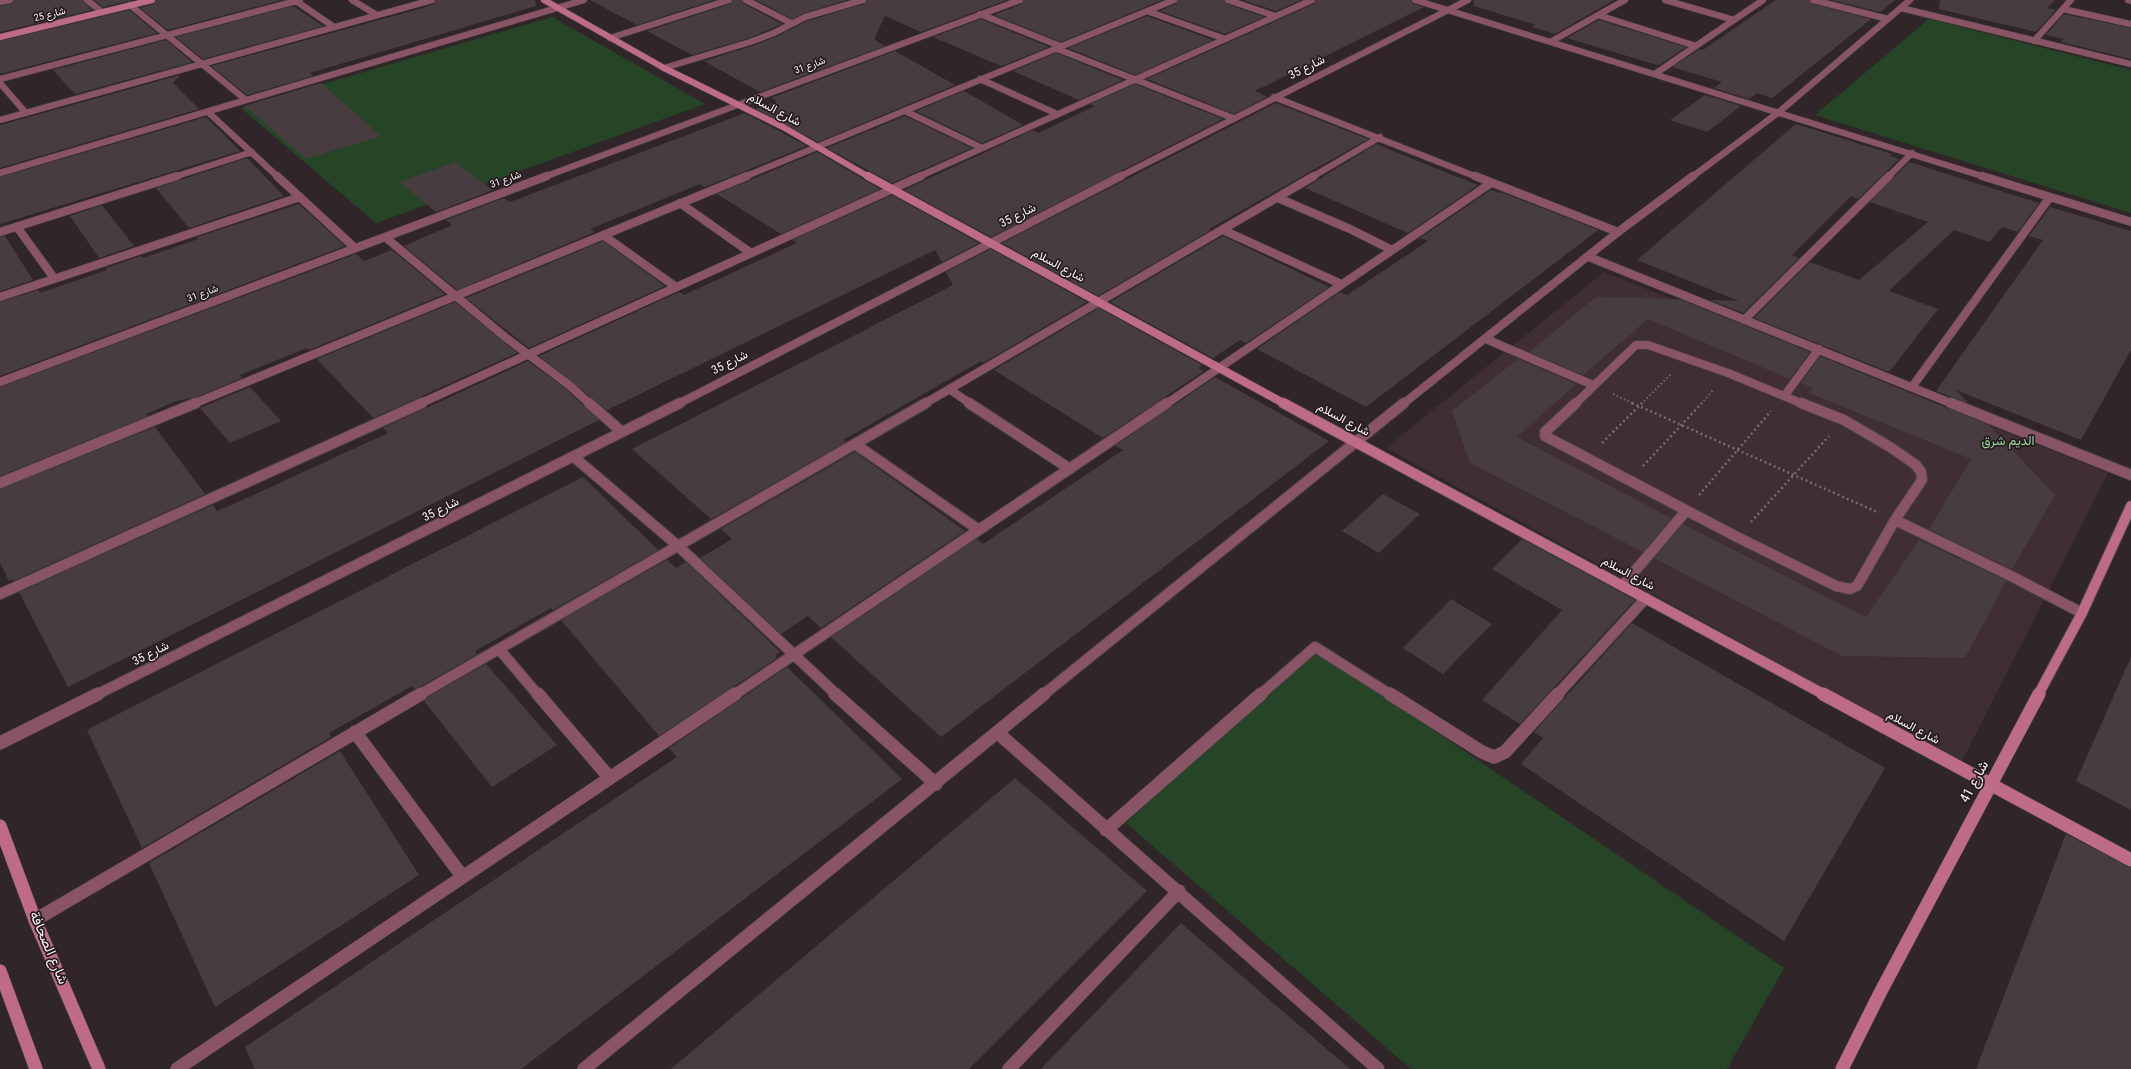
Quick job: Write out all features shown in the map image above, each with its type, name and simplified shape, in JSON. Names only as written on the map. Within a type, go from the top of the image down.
[{"type":"street","points":[[0,2],[10,0]]},
{"type":"street","points":[[87,0],[102,12]]},
{"type":"street","name":"شارع 25","points":[[0,37],[152,0]]},
{"type":"street","points":[[0,78],[298,0],[334,27]]},
{"type":"street","points":[[352,0],[377,15]]},
{"type":"street","points":[[0,120],[432,0]]},
{"type":"street","name":"شارع السلام","points":[[544,0],[664,68],[818,147],[892,190],[1217,367],[2131,860]]},
{"type":"street","points":[[0,173],[584,0]]},
{"type":"street","points":[[610,38],[729,0]]},
{"type":"street","points":[[746,0],[791,23]]},
{"type":"street","points":[[831,0],[844,6]]},
{"type":"street","points":[[664,68],[750,42],[774,33],[791,23],[863,0]]},
{"type":"street","name":"شارع 31","points":[[0,382],[736,104],[1017,0]]},
{"type":"street","points":[[0,483],[1174,0]]},
{"type":"street","points":[[1228,0],[1275,16]]},
{"type":"street","points":[[0,594],[1057,114],[1136,80],[1312,0]]},
{"type":"street","points":[[1415,0],[1552,41],[2131,222]]},
{"type":"street","name":"شارع 35","points":[[0,743],[574,457],[1274,97],[1468,0]]},
{"type":"street","points":[[1552,41],[1625,0]]},
{"type":"street","points":[[1665,0],[1734,20]]},
{"type":"street","points":[[1655,74],[1763,0]]},
{"type":"street","points":[[1813,0],[1888,18]]},
{"type":"street","points":[[584,1069],[936,784],[1355,441],[1486,339],[1618,232],[1779,112],[1910,0]]},
{"type":"street","points":[[2034,41],[2071,0]]},
{"type":"street","points":[[130,6],[246,100]]},
{"type":"street","points":[[1901,8],[2131,64]]},
{"type":"street","points":[[2063,9],[2131,24]]},
{"type":"street","points":[[1147,11],[1225,39]]},
{"type":"street","points":[[980,14],[1136,80],[1233,118]]},
{"type":"street","points":[[1598,15],[1696,46]]},
{"type":"street","points":[[980,79],[1057,114]]},
{"type":"street","points":[[0,83],[26,113]]},
{"type":"street","points":[[1274,97],[1618,232]]},
{"type":"street","points":[[905,111],[982,148]]},
{"type":"street","points":[[208,112],[355,248]]},
{"type":"street","points":[[35,920],[355,732],[949,390],[1380,138]]},
{"type":"street","points":[[0,232],[252,152]]},
{"type":"street","points":[[1744,320],[1912,153]]},
{"type":"street","points":[[177,1069],[609,777],[793,656],[1070,469],[1217,367],[1491,183]]},
{"type":"street","points":[[0,297],[300,197]]},
{"type":"street","points":[[1912,388],[2050,197]]},
{"type":"street","points":[[1278,198],[1350,229],[1392,250]]},
{"type":"street","points":[[680,203],[751,253]]},
{"type":"street","points":[[17,227],[54,278]]},
{"type":"street","points":[[1224,230],[1341,284]]},
{"type":"street","points":[[603,235],[676,287]]},
{"type":"street","points":[[385,236],[505,337],[569,385],[622,432]]},
{"type":"street","points":[[1589,257],[2131,475]]},
{"type":"street","points":[[1486,339],[1593,385]]},
{"type":"street","points":[[1636,345],[1648,345],[1728,373],[1844,420],[1890,447],[1916,465],[1921,472],[1922,480],[1895,520],[1858,586],[1850,589],[1836,586],[1686,511],[1551,441],[1545,436],[1545,432],[1593,385],[1636,345]]},
{"type":"street","points":[[1785,395],[1818,349]]},
{"type":"street","points":[[949,390],[1070,469]]},
{"type":"street","points":[[855,444],[979,530]]},
{"type":"street","points":[[574,457],[677,546],[793,656],[936,784]]},
{"type":"street","name":"شارع 41","points":[[1842,1069],[1880,993],[2082,612],[2131,506]]},
{"type":"street","points":[[1623,585],[1686,511]]},
{"type":"street","points":[[1895,520],[2082,612]]},
{"type":"street","points":[[1106,830],[1315,647],[1482,752],[1494,757],[1505,752],[1646,598]]},
{"type":"street","points":[[499,649],[609,777]]},
{"type":"street","points":[[355,732],[462,876]]},
{"type":"street","points":[[998,733],[1378,1069]]},
{"type":"street","name":"شارع الصحافة","points":[[0,826],[35,920],[99,1069]]},
{"type":"street","points":[[1009,1069],[1179,892]]},
{"type":"street","points":[[0,971],[36,1069]]},
{"type":"path","points":[[1586,459],[1686,358]]},
{"type":"path","points":[[1629,481],[1728,373]]},
{"type":"path","points":[[1593,385],[1895,520]]},
{"type":"path","points":[[1686,511],[1785,395]]},
{"type":"path","points":[[1737,537],[1844,420]]},
{"type":"shaded area","points":[[1604,272],[2108,473],[1961,763],[1386,448]]},
{"type":"green space","points":[[552,17],[705,104],[376,223],[241,108]]},
{"type":"green space","points":[[1929,19],[2131,70],[2131,213],[1815,115]]},
{"type":"green space","points":[[1314,649],[1784,968],[1727,1069],[1411,1069],[1126,823]]},
{"type":"building","points":[[14,0],[83,0],[92,10],[0,32],[0,6],[11,4]]},
{"type":"building","points":[[94,0],[133,0],[103,7]]},
{"type":"building","points":[[156,0],[282,0],[168,30],[140,8],[153,4]]},
{"type":"building","points":[[436,0],[535,0],[536,6],[310,73],[313,76],[247,95],[211,66],[423,8],[434,4]]},
{"type":"building","points":[[590,0],[714,0],[637,25]]},
{"type":"building","points":[[733,0],[742,0],[744,4],[782,24],[749,38],[692,55],[647,31],[730,4]]},
{"type":"building","points":[[756,0],[847,0],[804,13],[792,19]]},
{"type":"building","points":[[867,0],[1007,0],[921,32],[885,16],[874,39],[885,46],[760,92],[704,61],[752,46],[776,37],[807,21],[864,4]]},
{"type":"building","points":[[1024,0],[1162,0],[1061,42],[994,15],[1022,4]]},
{"type":"building","points":[[1178,0],[1224,0],[1227,4],[1264,17],[1225,34],[1160,11],[1176,4]]},
{"type":"building","points":[[1242,0],[1301,0],[1276,11]]},
{"type":"building","points":[[1316,0],[1411,0],[1413,4],[1424,7],[1255,91],[1267,97],[1234,114],[1147,79],[1314,4]]},
{"type":"building","points":[[1474,0],[1614,0],[1555,34],[1532,27],[1536,25],[1474,6]]},
{"type":"building","points":[[1776,0],[1809,0],[1812,4],[1871,19],[1772,98],[1757,93],[1749,99],[1714,88],[1722,82],[1672,67],[1700,49],[1703,50]]},
{"type":"building","points":[[1831,0],[1895,0],[1880,12]]},
{"type":"building","points":[[1940,0],[2055,0],[2047,8],[2056,10],[2036,32],[1939,9]]},
{"type":"building","points":[[293,6],[323,26],[203,59],[176,37]]},
{"type":"building","points":[[129,10],[157,33],[0,74],[0,41]]},
{"type":"building","points":[[2064,14],[2131,28],[2131,59],[2061,42],[2064,39],[2046,35]]},
{"type":"building","points":[[1147,16],[1213,40],[1135,75],[1068,48]]},
{"type":"building","points":[[981,19],[1049,47],[1001,66],[933,37]]},
{"type":"building","points":[[1599,20],[1686,47],[1661,64],[1657,65],[1567,38]]},
{"type":"building","points":[[166,40],[192,62],[75,94],[53,70]]},
{"type":"building","points":[[895,51],[955,85],[818,142],[756,109],[777,101],[771,98]]},
{"type":"building","points":[[1056,53],[1123,80],[1079,100],[1013,71]]},
{"type":"building","points":[[180,75],[173,83],[199,109],[0,168],[0,125]]},
{"type":"building","points":[[321,83],[381,136],[307,159],[244,106]]},
{"type":"building","points":[[1135,84],[1223,119],[991,237],[904,190],[1033,130],[1038,133],[1095,106],[1090,104]]},
{"type":"building","points":[[964,91],[1023,125],[982,143],[916,111]]},
{"type":"building","points":[[1705,95],[1741,106],[1707,132],[1670,120]]},
{"type":"building","points":[[1276,103],[1368,139],[1209,229],[1211,230],[1098,296],[1002,243]]},
{"type":"building","points":[[745,113],[807,146],[705,187],[700,184],[590,229],[595,232],[457,290],[404,246],[452,225],[446,220],[504,198],[510,202]]},
{"type":"building","points":[[905,116],[972,148],[892,183],[827,148]]},
{"type":"building","points":[[206,117],[240,151],[0,224],[0,177]]},
{"type":"building","points":[[1796,124],[1892,154],[1890,156],[1899,159],[1858,199],[1851,196],[1792,255],[1799,258],[1743,313],[1710,300],[1739,301],[1637,260]]},
{"type":"building","points":[[1376,144],[1478,185],[1408,233],[1305,188]]},
{"type":"building","points":[[817,152],[880,189],[781,234],[717,194]]},
{"type":"building","points":[[247,158],[284,196],[189,228],[156,188]]},
{"type":"building","points":[[455,162],[493,190],[436,212],[399,182]]},
{"type":"building","points":[[1909,162],[2039,203],[2018,232],[2002,227],[1989,242],[1954,230],[1889,291],[1938,309],[1889,372],[1754,318],[1810,262],[1859,280],[1928,222],[1870,202]]},
{"type":"building","points":[[1491,190],[1501,192],[1598,230],[1366,407],[1257,349],[1340,292],[1347,295],[1428,241],[1420,238]]},
{"type":"building","points":[[892,195],[979,243],[942,262],[935,250],[607,410],[539,356],[679,292],[684,295],[797,243],[792,240]]},
{"type":"building","points":[[299,204],[345,246],[0,376],[0,302],[38,290],[40,293],[107,270],[106,268],[141,256],[143,258],[198,239],[197,237]]},
{"type":"building","points":[[102,205],[134,246],[99,258],[70,216]]},
{"type":"building","points":[[2050,207],[2131,231],[2131,350],[2081,440],[1956,390],[1968,403],[1936,391],[2043,240],[2029,236]]},
{"type":"building","points":[[5,236],[33,280],[0,291],[0,237]]},
{"type":"building","points":[[1223,236],[1329,287],[1246,343],[1240,340],[1213,358],[1110,302]]},
{"type":"building","points":[[603,241],[665,286],[529,348],[466,298]]},
{"type":"building","points":[[991,249],[1087,302],[983,363],[981,361],[843,440],[846,442],[711,519],[632,449],[953,285],[946,272]]},
{"type":"building","points":[[392,250],[445,294],[309,350],[307,348],[240,375],[242,378],[197,397],[176,401],[146,414],[148,416],[0,476],[0,387],[356,254],[364,261]]},
{"type":"building","points":[[1596,297],[1679,299],[1810,352],[1790,379],[1648,319],[1583,375],[1529,352]]},
{"type":"building","points":[[455,302],[517,353],[373,418],[317,359]]},
{"type":"building","points":[[1099,308],[1202,365],[1198,368],[1204,371],[1103,438],[994,370]]},
{"type":"building","points":[[1820,356],[1989,425],[2055,495],[2012,569],[1929,529],[1971,459],[1809,393],[1813,388],[1801,383]]},
{"type":"building","points":[[1518,359],[1576,384],[1517,437],[1671,518],[1643,552],[1470,463],[1452,411]]},
{"type":"building","points":[[528,361],[566,389],[599,420],[68,687],[19,592],[213,505],[217,511],[236,503],[388,433],[383,428]]},
{"type":"building","points":[[1215,377],[1329,441],[941,737],[831,637],[976,539],[983,544],[1123,450],[1115,446]]},
{"type":"building","points":[[250,387],[281,421],[230,443],[200,408]]},
{"type":"building","points":[[155,427],[205,494],[13,581],[12,579],[9,581],[0,563],[0,489]]},
{"type":"building","points":[[855,452],[965,531],[821,628],[808,616],[781,634],[700,558],[732,539],[721,529]]},
{"type":"building","points":[[583,477],[658,550],[553,610],[551,608],[475,651],[477,654],[421,686],[414,689],[412,686],[329,733],[331,737],[142,848],[87,730]]},
{"type":"building","points":[[1383,494],[1420,514],[1379,553],[1342,531]]},
{"type":"building","points":[[1683,524],[1866,617],[1919,540],[2006,581],[1965,658],[1842,656],[1654,558]]},
{"type":"building","points":[[1522,539],[1635,600],[1520,724],[1482,700],[1562,610],[1492,569]]},
{"type":"building","points":[[667,560],[676,568],[686,562],[780,652],[775,655],[777,658],[659,736],[561,620]]},
{"type":"building","points":[[1451,599],[1492,624],[1443,674],[1403,648]]},
{"type":"building","points":[[1632,623],[1885,768],[1784,941],[1521,764],[1543,738],[1534,732]]},
{"type":"building","points":[[2131,657],[2131,810],[2076,781]]},
{"type":"building","points":[[486,664],[557,745],[492,787],[424,701],[428,697]]},
{"type":"building","points":[[787,667],[902,779],[521,1069],[255,1069],[245,1047],[677,757],[669,748]]},
{"type":"building","points":[[340,751],[419,875],[215,1007],[149,863]]},
{"type":"building","points":[[1015,778],[1147,891],[969,1069],[671,1069]]},
{"type":"building","points":[[2066,834],[2131,868],[2131,1069],[1976,1069]]},
{"type":"building","points":[[1181,923],[1258,990],[1350,1069],[1041,1069]]},
{"type":"district","name":"الديم شرق","points":[[2008,442]]}]
